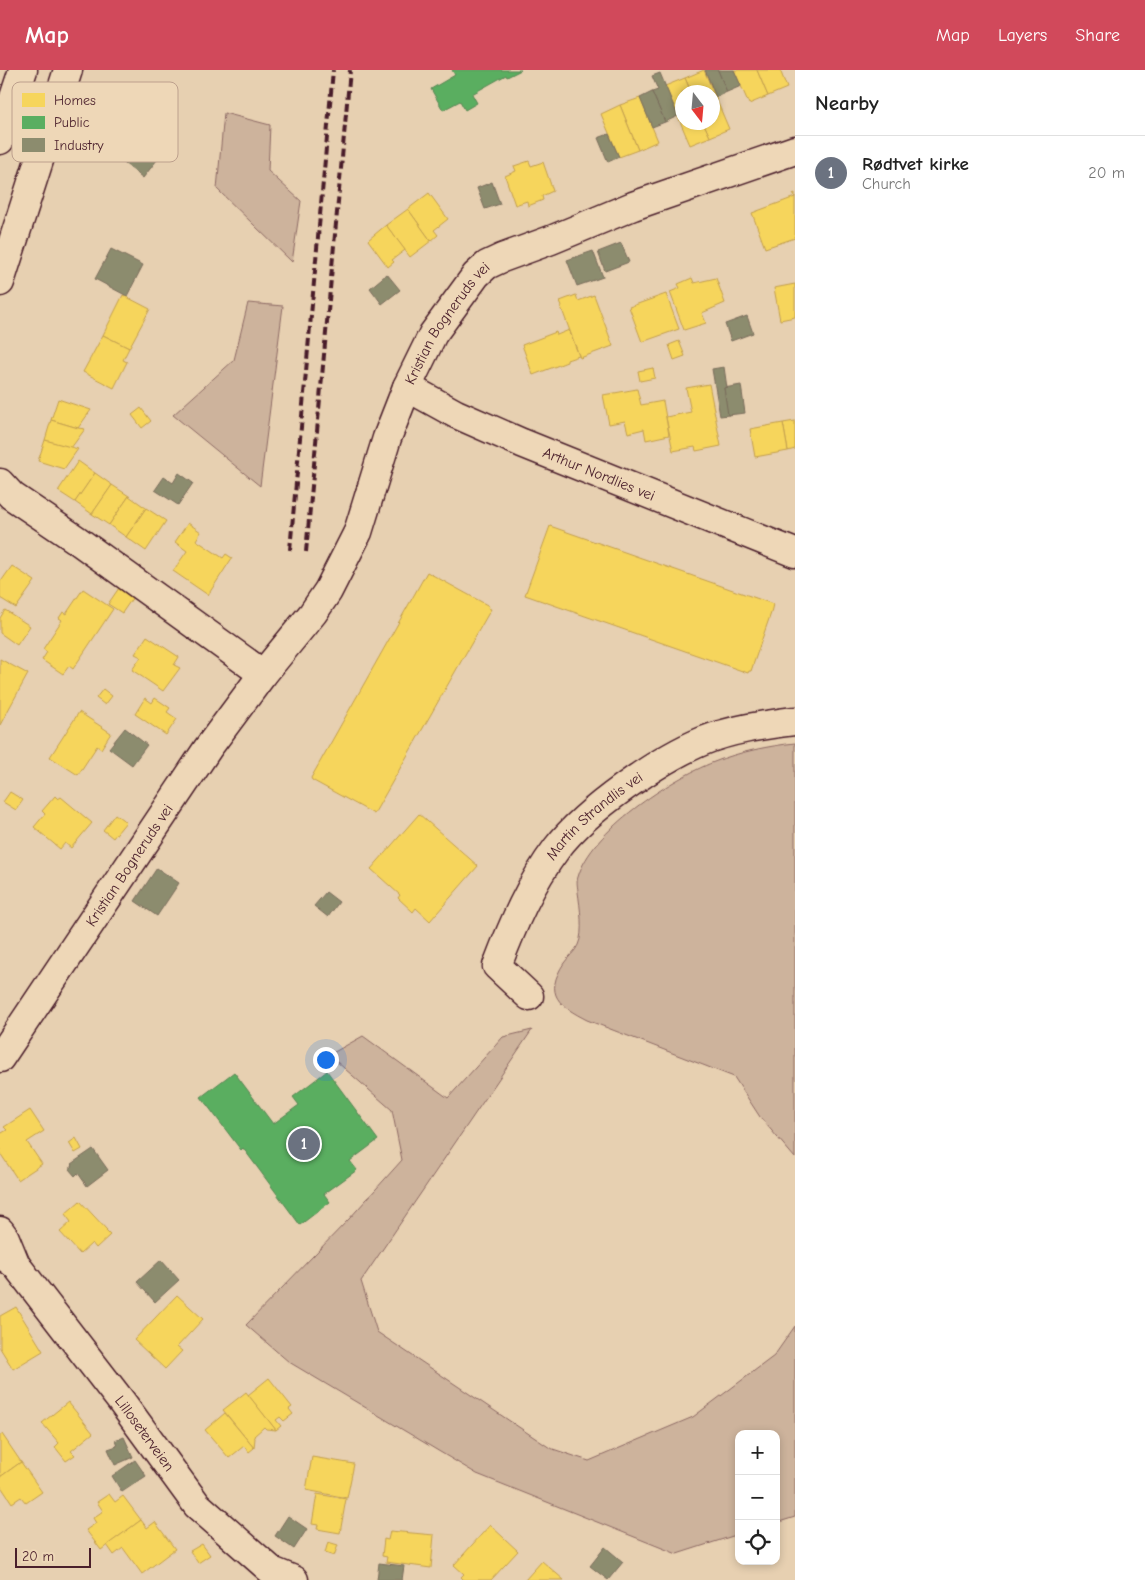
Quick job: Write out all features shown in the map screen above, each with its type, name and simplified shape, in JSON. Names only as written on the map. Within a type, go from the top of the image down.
[{"type":"main road","points":[[19,82],[23,70]]},
{"type":"main road","points":[[64,82],[68,70]]},
{"type":"main road","points":[[0,140],[12,103]]},
{"type":"main road","name":"Kristian Bogneruds vei","points":[[0,1058],[208,748],[328,591],[358,532],[387,438],[407,387],[433,334],[468,285],[487,265],[633,206],[795,150]]},
{"type":"main road","points":[[0,282],[38,162]]},
{"type":"main road","name":"Arthur Nordlies vei","points":[[407,387],[456,414],[522,443],[795,553]]},
{"type":"main road","points":[[0,483],[12,496],[77,540],[263,674]]},
{"type":"main road","name":"Martin Strandlis vei","points":[[529,996],[497,966],[510,930],[534,883],[559,846],[580,824],[610,798],[648,772],[703,740],[734,731],[795,721]]},
{"type":"main road","name":"Lilloseterveien","points":[[0,1231],[5,1238],[8,1259],[121,1401],[197,1505],[272,1571],[294,1580]]},
{"type":"shaded area","points":[[224,113],[270,125],[268,171],[301,201],[292,262],[217,189]]},
{"type":"shaded area","points":[[248,303],[283,306],[260,486],[173,415],[234,360]]},
{"type":"shaded area","points":[[795,743],[795,1158],[760,1117],[734,1077],[587,1020],[562,1004],[557,998],[555,983],[564,963],[577,948],[580,940],[581,919],[577,879],[586,860],[615,825],[655,794],[696,770],[743,752]]},
{"type":"shaded area","points":[[532,1030],[361,1281],[377,1332],[550,1448],[589,1461],[693,1417],[774,1356],[795,1326],[795,1517],[780,1522],[780,1430],[735,1430],[735,1535],[677,1554],[477,1474],[289,1362],[246,1325],[349,1219],[402,1160],[392,1110],[329,1055],[363,1036],[448,1098],[503,1037]]},
{"type":"building: Homes","points":[[704,70],[710,85],[688,85],[685,78]]},
{"type":"building: Homes","points":[[734,70],[757,70],[768,96],[749,104]]},
{"type":"building: Homes","points":[[757,70],[780,70],[787,88],[768,96]]},
{"type":"building: Homes","points":[[685,78],[688,85],[675,85],[675,110],[665,86]]},
{"type":"building: Homes","points":[[640,98],[658,141],[638,150],[620,105]]},
{"type":"building: Homes","points":[[620,105],[638,150],[619,157],[601,114]]},
{"type":"building: Homes","points":[[720,108],[729,129],[710,137],[707,130],[720,130]]},
{"type":"building: Homes","points":[[684,130],[707,130],[710,137],[690,145]]},
{"type":"building: Homes","points":[[529,161],[531,166],[543,162],[553,191],[542,196],[543,200],[528,206],[527,201],[515,205],[505,176],[516,171],[514,166]]},
{"type":"building: Homes","points":[[429,193],[448,219],[434,230],[438,235],[431,241],[408,209]]},
{"type":"building: Homes","points":[[795,197],[795,238],[765,248],[752,213]]},
{"type":"building: Homes","points":[[408,209],[431,241],[410,257],[386,225]]},
{"type":"building: Homes","points":[[386,225],[405,250],[392,260],[394,262],[388,267],[368,240]]},
{"type":"building: Homes","points":[[692,278],[694,283],[716,278],[725,303],[702,313],[706,323],[684,330],[670,292],[680,288],[678,284]]},
{"type":"building: Homes","points":[[795,284],[795,317],[780,320],[774,288]]},
{"type":"building: Homes","points":[[666,294],[679,329],[642,342],[629,307]]},
{"type":"building: Homes","points":[[123,295],[150,309],[129,348],[103,335]]},
{"type":"building: Homes","points":[[576,295],[578,301],[594,295],[613,346],[580,358],[560,301]]},
{"type":"building: Homes","points":[[569,330],[579,356],[533,375],[522,345],[556,332],[557,335]]},
{"type":"building: Homes","points":[[103,335],[129,348],[123,360],[127,362],[114,388],[83,372]]},
{"type":"building: Homes","points":[[679,341],[685,356],[674,360],[669,345]]},
{"type":"building: Homes","points":[[653,368],[655,378],[640,381],[638,371]]},
{"type":"building: Homes","points":[[709,384],[721,446],[696,451],[695,447],[673,451],[666,417],[691,412],[686,388]]},
{"type":"building: Homes","points":[[637,389],[641,405],[663,401],[669,435],[646,440],[644,429],[628,433],[625,421],[609,424],[603,395]]},
{"type":"building: Homes","points":[[58,399],[91,410],[78,428],[51,420]]},
{"type":"building: Homes","points":[[141,408],[151,421],[142,428],[132,415]]},
{"type":"building: Homes","points":[[51,420],[85,429],[71,448],[45,440]]},
{"type":"building: Homes","points":[[795,421],[795,449],[788,451],[783,423]]},
{"type":"building: Homes","points":[[783,423],[788,451],[755,457],[750,429]]},
{"type":"building: Homes","points":[[45,440],[78,449],[64,469],[38,461]]},
{"type":"building: Homes","points":[[78,461],[95,473],[75,502],[58,491]]},
{"type":"building: Homes","points":[[95,473],[112,485],[92,514],[75,502]]},
{"type":"building: Homes","points":[[112,485],[129,496],[109,525],[92,514]]},
{"type":"building: Homes","points":[[129,496],[146,508],[126,537],[109,525]]},
{"type":"building: Homes","points":[[146,508],[166,521],[146,551],[126,537]]},
{"type":"building: Homes","points":[[188,523],[201,532],[196,540],[223,558],[226,554],[232,558],[208,595],[173,571],[187,551],[175,542]]},
{"type":"building: Homes","points":[[550,526],[773,604],[751,671],[748,673],[525,595]]},
{"type":"building: Homes","points":[[12,566],[35,581],[16,608],[0,598],[0,579],[2,580]]},
{"type":"building: Homes","points":[[427,572],[489,606],[488,608],[491,609],[374,814],[311,778]]},
{"type":"building: Homes","points":[[119,588],[133,597],[122,613],[108,604]]},
{"type":"building: Homes","points":[[83,589],[113,609],[73,669],[69,666],[63,674],[42,660],[47,652],[43,649],[62,620],[59,618],[63,612],[66,614]]},
{"type":"building: Homes","points":[[5,610],[30,626],[17,645],[0,633],[0,618]]},
{"type":"building: Homes","points":[[147,636],[179,657],[174,665],[180,668],[163,691],[132,670],[141,657],[135,654]]},
{"type":"building: Homes","points":[[0,659],[28,674],[0,725]]},
{"type":"building: Homes","points":[[103,689],[112,696],[105,705],[96,698]]},
{"type":"building: Homes","points":[[145,698],[152,703],[155,698],[170,708],[167,712],[177,719],[166,735],[135,714]]},
{"type":"building: Homes","points":[[79,712],[111,733],[101,749],[97,746],[78,775],[50,757]]},
{"type":"building: Homes","points":[[10,792],[23,800],[16,810],[3,802]]},
{"type":"building: Homes","points":[[55,796],[58,799],[61,797],[92,823],[71,848],[65,843],[60,849],[34,827],[45,814],[42,811]]},
{"type":"building: Homes","points":[[115,814],[126,822],[113,838],[103,830]]},
{"type":"building: Homes","points":[[419,814],[478,866],[430,921],[416,908],[413,912],[398,898],[400,895],[371,869]]},
{"type":"building: Homes","points":[[30,1110],[44,1131],[27,1142],[42,1164],[18,1180],[0,1153],[0,1134],[7,1130],[4,1127]]},
{"type":"building: Homes","points":[[76,1138],[82,1149],[75,1153],[69,1143]]},
{"type":"building: Homes","points":[[80,1201],[110,1235],[96,1248],[92,1243],[80,1254],[60,1232],[71,1222],[65,1214]]},
{"type":"building: Homes","points":[[177,1295],[203,1319],[177,1347],[182,1351],[165,1369],[134,1340]]},
{"type":"building: Homes","points":[[16,1307],[43,1351],[13,1369],[0,1348],[0,1316]]},
{"type":"building: Homes","points":[[269,1378],[292,1407],[289,1409],[293,1414],[284,1421],[280,1417],[276,1420],[281,1426],[276,1430],[248,1395]]},
{"type":"building: Homes","points":[[246,1392],[276,1430],[264,1427],[254,1436],[254,1448],[223,1410]]},
{"type":"building: Homes","points":[[68,1402],[93,1433],[71,1451],[75,1455],[66,1461],[55,1447],[59,1443],[42,1423]]},
{"type":"building: Homes","points":[[225,1413],[254,1448],[249,1452],[244,1446],[229,1458],[205,1430]]},
{"type":"building: Homes","points":[[2,1434],[21,1462],[0,1477],[0,1435]]},
{"type":"building: Homes","points":[[312,1457],[354,1464],[347,1498],[306,1490]]},
{"type":"building: Homes","points":[[21,1462],[42,1492],[26,1503],[21,1497],[12,1503],[0,1485],[0,1477]]},
{"type":"building: Homes","points":[[109,1494],[115,1502],[123,1496],[141,1520],[101,1550],[86,1530],[96,1523],[93,1518],[103,1511],[97,1502]]},
{"type":"building: Homes","points":[[317,1494],[346,1499],[340,1533],[317,1529],[318,1525],[312,1524]]},
{"type":"building: Homes","points":[[141,1520],[147,1528],[155,1522],[175,1549],[142,1574],[123,1548],[114,1555],[107,1545]]},
{"type":"building: Homes","points":[[490,1525],[518,1551],[491,1580],[464,1580],[461,1577],[464,1574],[454,1565]]},
{"type":"building: Homes","points":[[390,1531],[434,1535],[431,1568],[386,1562],[387,1557],[382,1556],[384,1539],[388,1540]]},
{"type":"building: Homes","points":[[328,1542],[338,1545],[334,1556],[325,1553]]},
{"type":"building: Homes","points":[[202,1544],[210,1555],[198,1563],[190,1551]]},
{"type":"building: Homes","points":[[542,1561],[564,1580],[525,1580]]},
{"type":"building: Public","points":[[452,70],[521,70],[507,77],[506,75],[472,94],[477,103],[465,110],[460,101],[443,110],[431,89],[455,75]]},
{"type":"building: Public","points":[[327,1071],[378,1140],[350,1161],[357,1170],[324,1194],[330,1202],[300,1225],[243,1148],[241,1150],[201,1097],[234,1072],[273,1124],[299,1105],[293,1097]]},
{"type":"building: Industry","points":[[705,70],[718,70],[727,92],[720,95],[720,85],[711,85]]},
{"type":"building: Industry","points":[[718,70],[734,70],[741,86],[727,92]]},
{"type":"building: Industry","points":[[660,73],[675,109],[675,117],[665,122],[652,92],[658,90],[652,76]]},
{"type":"building: Industry","points":[[652,92],[665,122],[652,127],[640,98]]},
{"type":"building: Industry","points":[[609,134],[619,157],[608,162],[598,138]]},
{"type":"building: Industry","points":[[123,162],[155,162],[143,178]]},
{"type":"building: Industry","points":[[492,182],[500,204],[485,209],[477,188]]},
{"type":"building: Industry","points":[[621,243],[629,262],[605,271],[598,252]]},
{"type":"building: Industry","points":[[111,249],[143,265],[127,296],[95,279]]},
{"type":"building: Industry","points":[[593,251],[603,277],[577,286],[567,260]]},
{"type":"building: Industry","points":[[387,274],[400,290],[382,304],[370,288]]},
{"type":"building: Industry","points":[[747,316],[753,333],[731,341],[725,324]]},
{"type":"building: Industry","points":[[724,367],[727,388],[724,388],[729,415],[720,416],[712,369]]},
{"type":"building: Industry","points":[[741,385],[745,413],[728,415],[724,388]]},
{"type":"building: Industry","points":[[179,473],[193,483],[178,505],[155,490],[164,477],[173,483]]},
{"type":"building: Industry","points":[[125,728],[147,745],[132,765],[109,748]]},
{"type":"building: Industry","points":[[157,868],[179,883],[157,916],[135,901]]},
{"type":"building: Industry","points":[[326,892],[339,902],[328,917],[314,906]]},
{"type":"building: Industry","points":[[93,1149],[108,1170],[87,1186],[78,1173],[75,1176],[69,1169],[73,1166],[71,1164]]},
{"type":"building: Industry","points":[[161,1260],[179,1280],[155,1302],[137,1282]]},
{"type":"building: Industry","points":[[124,1437],[133,1457],[115,1465],[108,1449],[117,1446],[115,1441]]},
{"type":"building: Industry","points":[[135,1460],[146,1476],[122,1492],[112,1476]]},
{"type":"building: Industry","points":[[288,1516],[307,1529],[294,1549],[275,1536]]},
{"type":"building: Industry","points":[[605,1547],[623,1562],[608,1580],[590,1566]]},
{"type":"building: Industry","points":[[379,1563],[404,1566],[402,1580],[377,1580]]},
{"type":"railway","points":[[290,550],[333,70]]},
{"type":"railway","points":[[306,552],[350,70]]},
{"type":"place","name":"Rødtvet kirke","points":[[304,1144]]}]
